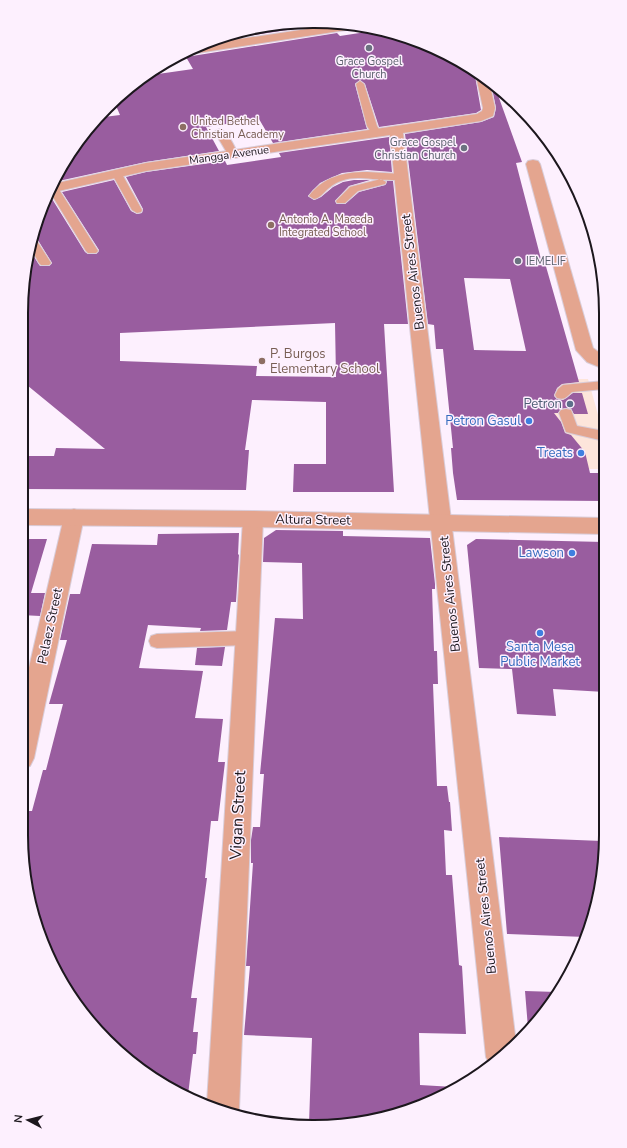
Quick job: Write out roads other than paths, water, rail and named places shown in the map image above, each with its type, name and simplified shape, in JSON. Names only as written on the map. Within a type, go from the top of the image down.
[{"type":"street","points":[[219,44],[326,29]]},
{"type":"street","name":"Mangga Avenue","points":[[57,188],[146,167],[481,117],[488,113],[489,108],[484,85]]},
{"type":"street","name":"Buenos Aires Street","points":[[386,132],[402,179],[501,1050]]},
{"type":"street","points":[[533,164],[585,350],[593,358],[599,361]]},
{"type":"street","name":"Altura Street","points":[[28,517],[253,519],[599,526]]},
{"type":"street","name":"Pelaez Street","points":[[28,726],[74,517]]},
{"type":"street","name":"Vigan Street","points":[[223,1105],[253,519]]},
{"type":"lane","points":[[360,84],[372,126],[386,132]]},
{"type":"lane","points":[[219,132],[234,154]]},
{"type":"lane","points":[[116,174],[137,210]]},
{"type":"lane","points":[[314,196],[333,180],[341,177],[364,175],[402,179]]},
{"type":"lane","points":[[341,201],[354,188],[402,179]]},
{"type":"lane","points":[[55,193],[92,251]]},
{"type":"lane","points":[[36,248],[45,263]]},
{"type":"lane","points":[[562,395],[562,392],[568,388],[599,385]]},
{"type":"lane","points":[[566,413],[571,429],[576,432],[599,435]]},
{"type":"lane","points":[[157,641],[247,638]]},
{"type":"place","name":"Grace Gospel Church","points":[[369,48]]},
{"type":"place","name":"United Bethel Christian Academy","points":[[183,127]]},
{"type":"place","name":"Grace Gospel Christian Church","points":[[464,148]]},
{"type":"place","name":"Antonio A. Maceda Integrated School","points":[[271,225]]},
{"type":"place","name":"IEMELIF","points":[[518,261]]},
{"type":"place","name":"P. Burgos Elementary School","points":[[262,361]]},
{"type":"place","name":"Petron","points":[[570,404]]},
{"type":"place","name":"Petron Gasul","points":[[529,421]]},
{"type":"place","name":"Treats","points":[[581,453]]},
{"type":"place","name":"Lawson","points":[[572,553]]},
{"type":"place","name":"Santa Mesa Public Market","points":[[540,633]]}]
